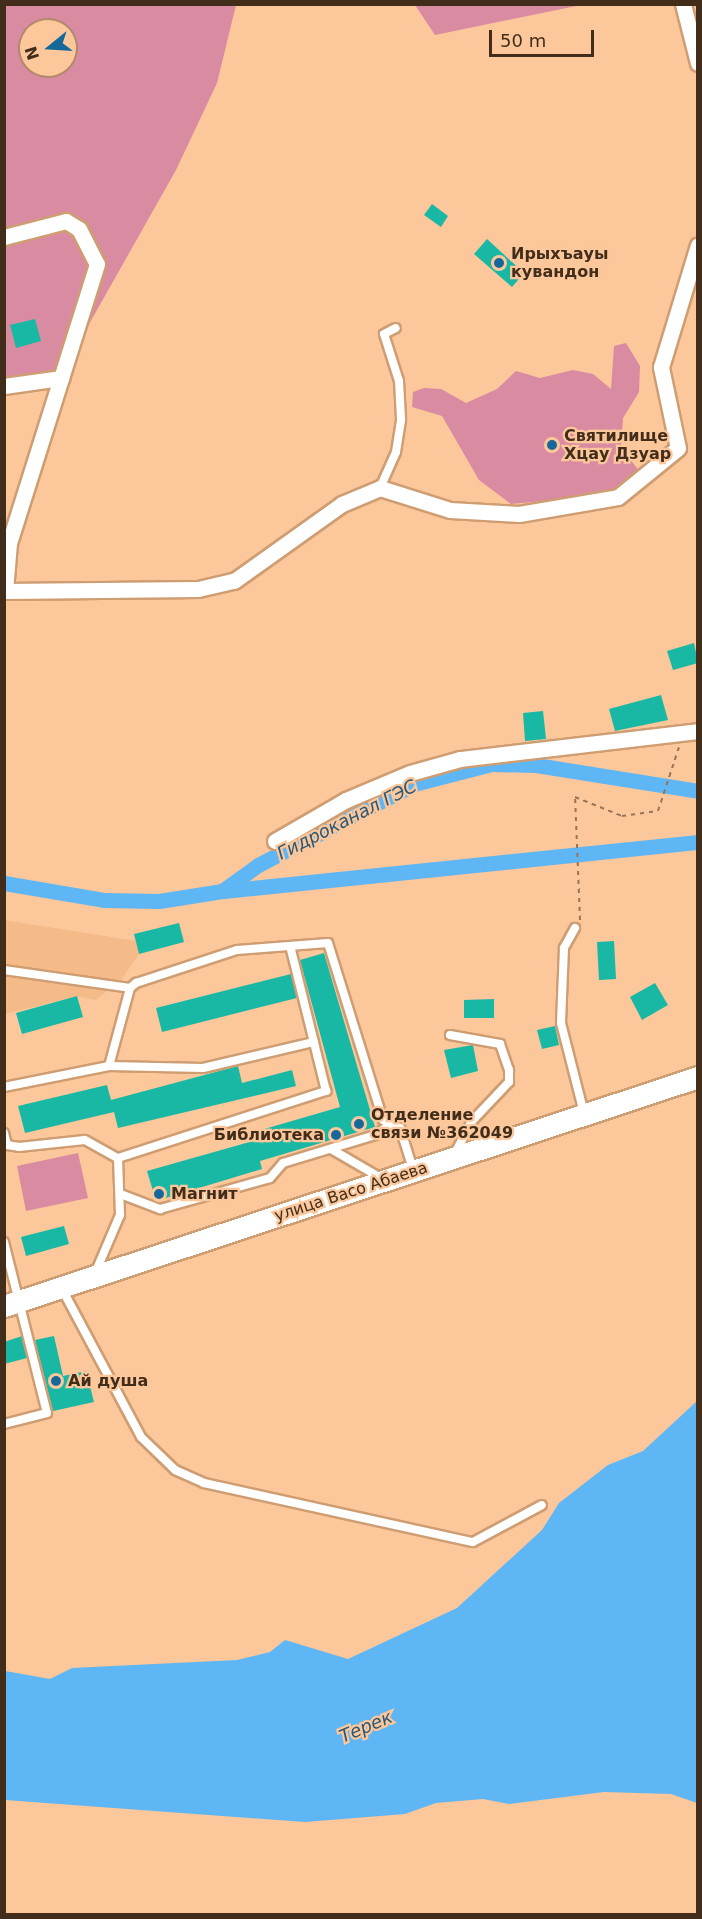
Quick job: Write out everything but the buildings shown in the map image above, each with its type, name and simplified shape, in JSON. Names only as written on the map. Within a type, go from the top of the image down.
[{"type":"street","points":[[683,4],[698,63]]},
{"type":"street","points":[[4,237],[66,221],[92,248],[95,282],[61,378],[9,543],[5,591],[198,590],[234,581],[342,504],[380,488],[450,510],[519,514],[618,497],[678,448],[661,367],[698,245]]},
{"type":"street","points":[[4,386],[61,378]]},
{"type":"street","points":[[275,841],[410,773],[516,750],[691,732]]},
{"type":"street","name":"улица Васо Абаева","points":[[13,1303],[698,1077]]},
{"type":"lane","points":[[380,488],[396,452],[401,419],[399,381],[384,334],[396,328]]},
{"type":"lane","points":[[575,927],[564,948],[561,1023],[584,1114]]},
{"type":"lane","points":[[4,970],[130,988],[155,975],[237,950],[328,943],[383,1120],[394,1122]]},
{"type":"lane","points":[[4,1151],[20,1147],[85,1140],[118,1158],[326,1091],[290,946]]},
{"type":"lane","points":[[109,1066],[130,988]]},
{"type":"lane","points":[[450,1035],[500,1044],[509,1070],[508,1082],[462,1133],[452,1159]]},
{"type":"lane","points":[[4,1087],[109,1066],[203,1068],[314,1042]]},
{"type":"lane","points":[[123,1195],[160,1209],[270,1178],[283,1163],[375,1135],[394,1122]]},
{"type":"lane","points":[[394,1122],[414,1172]]},
{"type":"lane","points":[[4,1133],[7,1144],[20,1147]]},
{"type":"lane","points":[[331,1149],[385,1181]]},
{"type":"lane","points":[[93,1276],[112,1241],[123,1195],[118,1158]]},
{"type":"lane","points":[[4,1242],[13,1303],[47,1413],[4,1424]]},
{"type":"lane","points":[[61,1287],[141,1437],[175,1470],[204,1483],[473,1542],[542,1505]]},
{"type":"path","points":[[575,927],[582,918],[572,814],[575,797],[622,816],[658,811],[664,799],[670,771],[691,732]]},
{"type":"shaded area","points":[[5,5],[236,5],[217,83],[176,170],[58,379],[5,388]]},
{"type":"shaded area","points":[[415,5],[581,5],[435,35]]},
{"type":"shaded area","points":[[626,343],[640,366],[639,392],[623,418],[621,448],[641,473],[600,496],[511,504],[479,480],[442,416],[412,407],[413,392],[424,388],[441,389],[466,403],[497,389],[516,371],[540,378],[573,370],[593,374],[611,389],[614,346]]},
{"type":"shaded area","points":[[4,920],[136,941],[139,954],[122,979],[96,1000],[77,996],[5,1014]]},
{"type":"shaded area","points":[[78,1153],[88,1198],[26,1211],[17,1166]]},
{"type":"water","name":"Терек","points":[[697,1401],[697,1803],[671,1794],[604,1792],[509,1804],[483,1799],[436,1803],[405,1814],[305,1822],[5,1800],[5,1671],[50,1679],[72,1668],[237,1660],[270,1652],[285,1640],[348,1659],[457,1608],[542,1530],[559,1503],[608,1465],[643,1451]]},
{"type":"waterway","name":"Гидроканал ГЭС","points":[[4,883],[104,900],[159,901],[222,891],[258,865],[414,784],[492,764],[536,765],[698,791]]},
{"type":"waterway","points":[[223,891],[698,842]]},
{"type":"place","name":"Ирыхъауы кувандон","points":[[499,263]]},
{"type":"place","name":"Святилище Хцау Дзуар","points":[[552,445]]},
{"type":"place","name":"Отделение связи №362049","points":[[359,1124]]},
{"type":"place","name":"Библиотека","points":[[336,1135]]},
{"type":"place","name":"Магнит","points":[[159,1194]]},
{"type":"place","name":"Ай душа","points":[[56,1381]]}]
